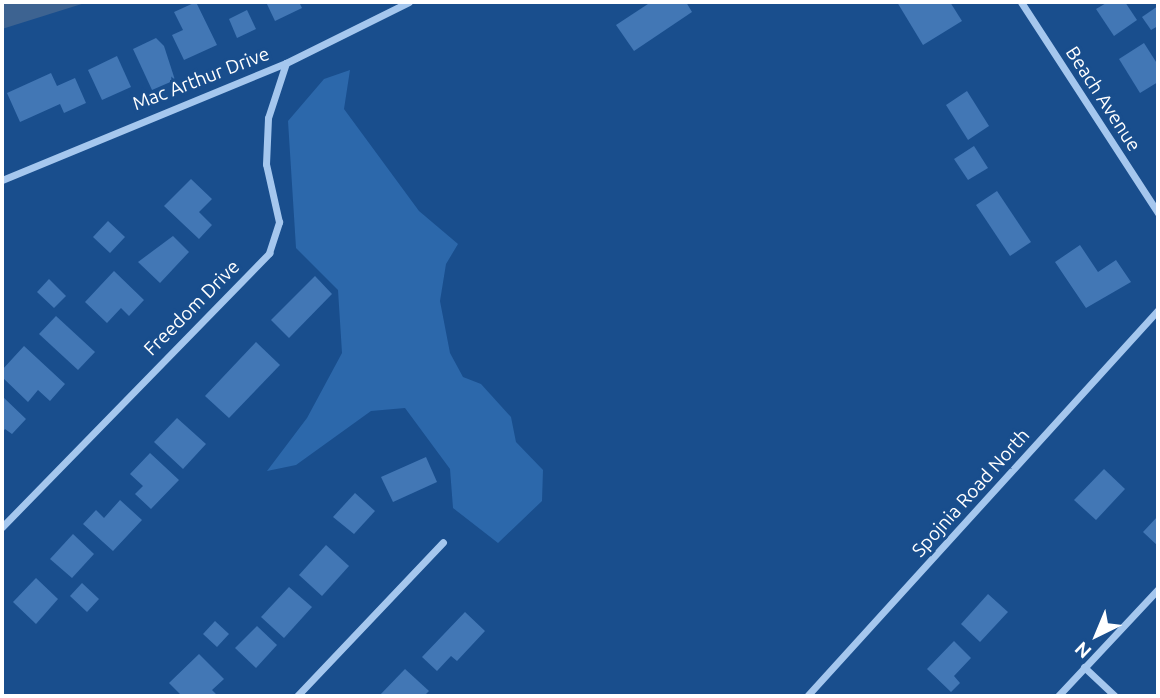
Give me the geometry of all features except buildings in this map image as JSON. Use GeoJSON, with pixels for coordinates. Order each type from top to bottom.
{"type":"FeatureCollection","features":[{"type":"Feature","properties":{"kind":"street","name":"Mac Arthur Drive"},"geometry":{"type":"LineString","coordinates":[[2,180],[286,63],[409,2]]}},
{"type":"Feature","properties":{"kind":"street","name":"Beach Avenue"},"geometry":{"type":"LineString","coordinates":[[1021,2],[1158,213]]}},
{"type":"Feature","properties":{"kind":"street","name":"Freedom Drive"},"geometry":{"type":"LineString","coordinates":[[2,527],[269,253],[279,222],[266,164],[268,118],[286,63]]}},
{"type":"Feature","properties":{"kind":"street","name":"Spojnia Road North"},"geometry":{"type":"LineString","coordinates":[[807,696],[1158,310]]}},
{"type":"Feature","properties":{"kind":"street"},"geometry":{"type":"LineString","coordinates":[[297,696],[443,542]]}},
{"type":"Feature","properties":{"kind":"street"},"geometry":{"type":"LineString","coordinates":[[1058,696],[1158,589]]}},
{"type":"Feature","properties":{"kind":"street"},"geometry":{"type":"LineString","coordinates":[[1084,667],[1115,696]]}},
{"type":"Feature","properties":{"kind":"shaded area"},"geometry":{"type":"Polygon","coordinates":[[[2,2],[88,2],[2,29],[2,2]]]}},
{"type":"Feature","properties":{"kind":"shaded area"},"geometry":{"type":"Polygon","coordinates":[[[350,70],[344,109],[419,211],[458,244],[446,264],[440,301],[450,353],[463,377],[481,384],[511,417],[516,442],[543,470],[542,501],[498,543],[453,508],[450,469],[405,408],[371,411],[296,465],[267,471],[307,418],[342,353],[338,290],[296,248],[288,121],[324,79],[350,70]]]}}]}
